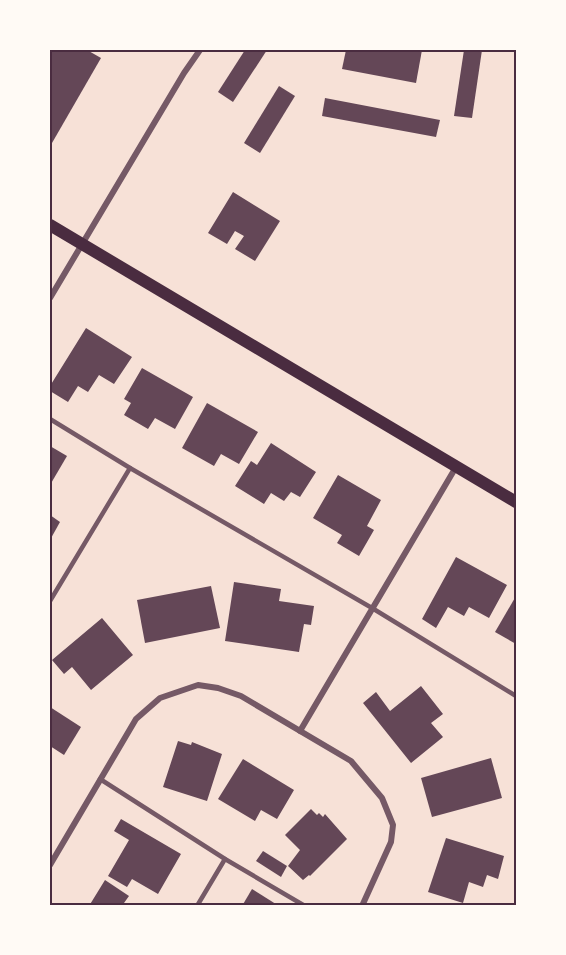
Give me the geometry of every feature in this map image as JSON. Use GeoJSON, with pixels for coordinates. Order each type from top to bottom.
{"type":"FeatureCollection","features":[{"type":"Feature","properties":{"kind":"main road"},"geometry":{"type":"LineString","coordinates":[[50,225],[516,502]]}},
{"type":"Feature","properties":{"kind":"street"},"geometry":{"type":"LineString","coordinates":[[50,298],[200,50]]}},
{"type":"Feature","properties":{"kind":"street"},"geometry":{"type":"LineString","coordinates":[[300,731],[456,466]]}},
{"type":"Feature","properties":{"kind":"street"},"geometry":{"type":"LineString","coordinates":[[50,865],[136,719],[160,698],[198,685],[218,688],[241,696],[351,761],[382,798],[393,825],[391,842],[362,906]]}},
{"type":"Feature","properties":{"kind":"lane"},"geometry":{"type":"LineString","coordinates":[[50,419],[372,608],[516,696]]}},
{"type":"Feature","properties":{"kind":"lane"},"geometry":{"type":"LineString","coordinates":[[50,601],[130,468]]}},
{"type":"Feature","properties":{"kind":"lane"},"geometry":{"type":"LineString","coordinates":[[100,779],[225,859],[305,906]]}},
{"type":"Feature","properties":{"kind":"lane"},"geometry":{"type":"LineString","coordinates":[[197,906],[225,859]]}},
{"type":"Feature","properties":{"kind":"building"},"geometry":{"type":"Polygon","coordinates":[[[50,50],[87,50],[101,58],[52,143],[50,141],[50,50]]]}},
{"type":"Feature","properties":{"kind":"building"},"geometry":{"type":"Polygon","coordinates":[[[245,50],[267,50],[233,102],[218,92],[245,50]]]}},
{"type":"Feature","properties":{"kind":"building"},"geometry":{"type":"Polygon","coordinates":[[[346,50],[422,50],[416,83],[342,69],[346,50]]]}},
{"type":"Feature","properties":{"kind":"building"},"geometry":{"type":"Polygon","coordinates":[[[464,50],[482,50],[472,118],[454,116],[464,50]]]}},
{"type":"Feature","properties":{"kind":"building"},"geometry":{"type":"Polygon","coordinates":[[[279,86],[295,96],[260,153],[244,143],[279,86]]]}},
{"type":"Feature","properties":{"kind":"building"},"geometry":{"type":"Polygon","coordinates":[[[325,98],[440,120],[436,137],[322,116],[325,98]]]}},
{"type":"Feature","properties":{"kind":"building"},"geometry":{"type":"Polygon","coordinates":[[[233,192],[280,221],[255,261],[235,249],[244,236],[235,231],[227,244],[208,233],[233,192]]]}},
{"type":"Feature","properties":{"kind":"building"},"geometry":{"type":"Polygon","coordinates":[[[86,328],[132,357],[114,384],[99,375],[88,392],[78,386],[68,402],[50,391],[50,386],[86,328]]]}},
{"type":"Feature","properties":{"kind":"building"},"geometry":{"type":"Polygon","coordinates":[[[142,368],[193,397],[175,429],[155,418],[148,429],[124,415],[131,403],[124,399],[142,368]]]}},
{"type":"Feature","properties":{"kind":"building"},"geometry":{"type":"Polygon","coordinates":[[[207,403],[258,432],[239,464],[221,454],[214,466],[182,448],[207,403]]]}},
{"type":"Feature","properties":{"kind":"building"},"geometry":{"type":"Polygon","coordinates":[[[271,443],[316,472],[300,497],[291,492],[284,501],[271,493],[264,504],[235,486],[251,461],[257,465],[271,443]]]}},
{"type":"Feature","properties":{"kind":"building"},"geometry":{"type":"Polygon","coordinates":[[[50,446],[67,456],[50,485],[50,446]]]}},
{"type":"Feature","properties":{"kind":"building"},"geometry":{"type":"Polygon","coordinates":[[[338,475],[381,500],[367,526],[374,530],[359,556],[337,543],[342,535],[313,518],[338,475]]]}},
{"type":"Feature","properties":{"kind":"building"},"geometry":{"type":"Polygon","coordinates":[[[50,515],[60,522],[50,540],[50,515]]]}},
{"type":"Feature","properties":{"kind":"building"},"geometry":{"type":"Polygon","coordinates":[[[456,557],[507,585],[489,618],[469,607],[464,616],[448,607],[436,628],[422,619],[456,557]]]}},
{"type":"Feature","properties":{"kind":"building"},"geometry":{"type":"Polygon","coordinates":[[[234,582],[281,589],[279,601],[314,606],[311,625],[304,624],[299,652],[225,641],[234,582]]]}},
{"type":"Feature","properties":{"kind":"building"},"geometry":{"type":"Polygon","coordinates":[[[211,586],[220,628],[145,643],[137,600],[211,586]]]}},
{"type":"Feature","properties":{"kind":"building"},"geometry":{"type":"Polygon","coordinates":[[[516,596],[516,644],[495,632],[516,596]]]}},
{"type":"Feature","properties":{"kind":"building"},"geometry":{"type":"Polygon","coordinates":[[[102,618],[133,655],[91,690],[72,667],[64,674],[52,660],[102,618]]]}},
{"type":"Feature","properties":{"kind":"building"},"geometry":{"type":"Polygon","coordinates":[[[421,686],[443,714],[431,723],[443,737],[411,763],[363,703],[376,692],[390,711],[421,686]]]}},
{"type":"Feature","properties":{"kind":"building"},"geometry":{"type":"Polygon","coordinates":[[[50,707],[81,727],[64,755],[50,746],[50,707]]]}},
{"type":"Feature","properties":{"kind":"building"},"geometry":{"type":"Polygon","coordinates":[[[178,741],[191,745],[192,742],[222,754],[207,801],[163,787],[178,741]]]}},
{"type":"Feature","properties":{"kind":"building"},"geometry":{"type":"Polygon","coordinates":[[[491,758],[502,798],[432,817],[421,778],[491,758]]]}},
{"type":"Feature","properties":{"kind":"building"},"geometry":{"type":"Polygon","coordinates":[[[243,759],[294,790],[277,819],[261,810],[255,821],[218,799],[243,759]]]}},
{"type":"Feature","properties":{"kind":"building"},"geometry":{"type":"Polygon","coordinates":[[[311,809],[317,815],[319,813],[323,817],[325,814],[347,839],[310,876],[303,880],[288,866],[300,850],[285,835],[311,809]]]}},
{"type":"Feature","properties":{"kind":"building"},"geometry":{"type":"Polygon","coordinates":[[[121,819],[181,854],[158,894],[132,879],[127,887],[108,876],[129,840],[114,831],[121,819]]]}},
{"type":"Feature","properties":{"kind":"building"},"geometry":{"type":"Polygon","coordinates":[[[446,838],[504,856],[498,879],[487,875],[483,887],[469,882],[463,903],[428,892],[446,838]]]}},
{"type":"Feature","properties":{"kind":"building"},"geometry":{"type":"Polygon","coordinates":[[[263,851],[287,866],[281,877],[256,861],[263,851]]]}},
{"type":"Feature","properties":{"kind":"building"},"geometry":{"type":"Polygon","coordinates":[[[105,880],[129,896],[124,903],[129,906],[89,906],[105,880]]]}},
{"type":"Feature","properties":{"kind":"building"},"geometry":{"type":"Polygon","coordinates":[[[252,889],[279,906],[242,906],[252,889]]]}}]}
